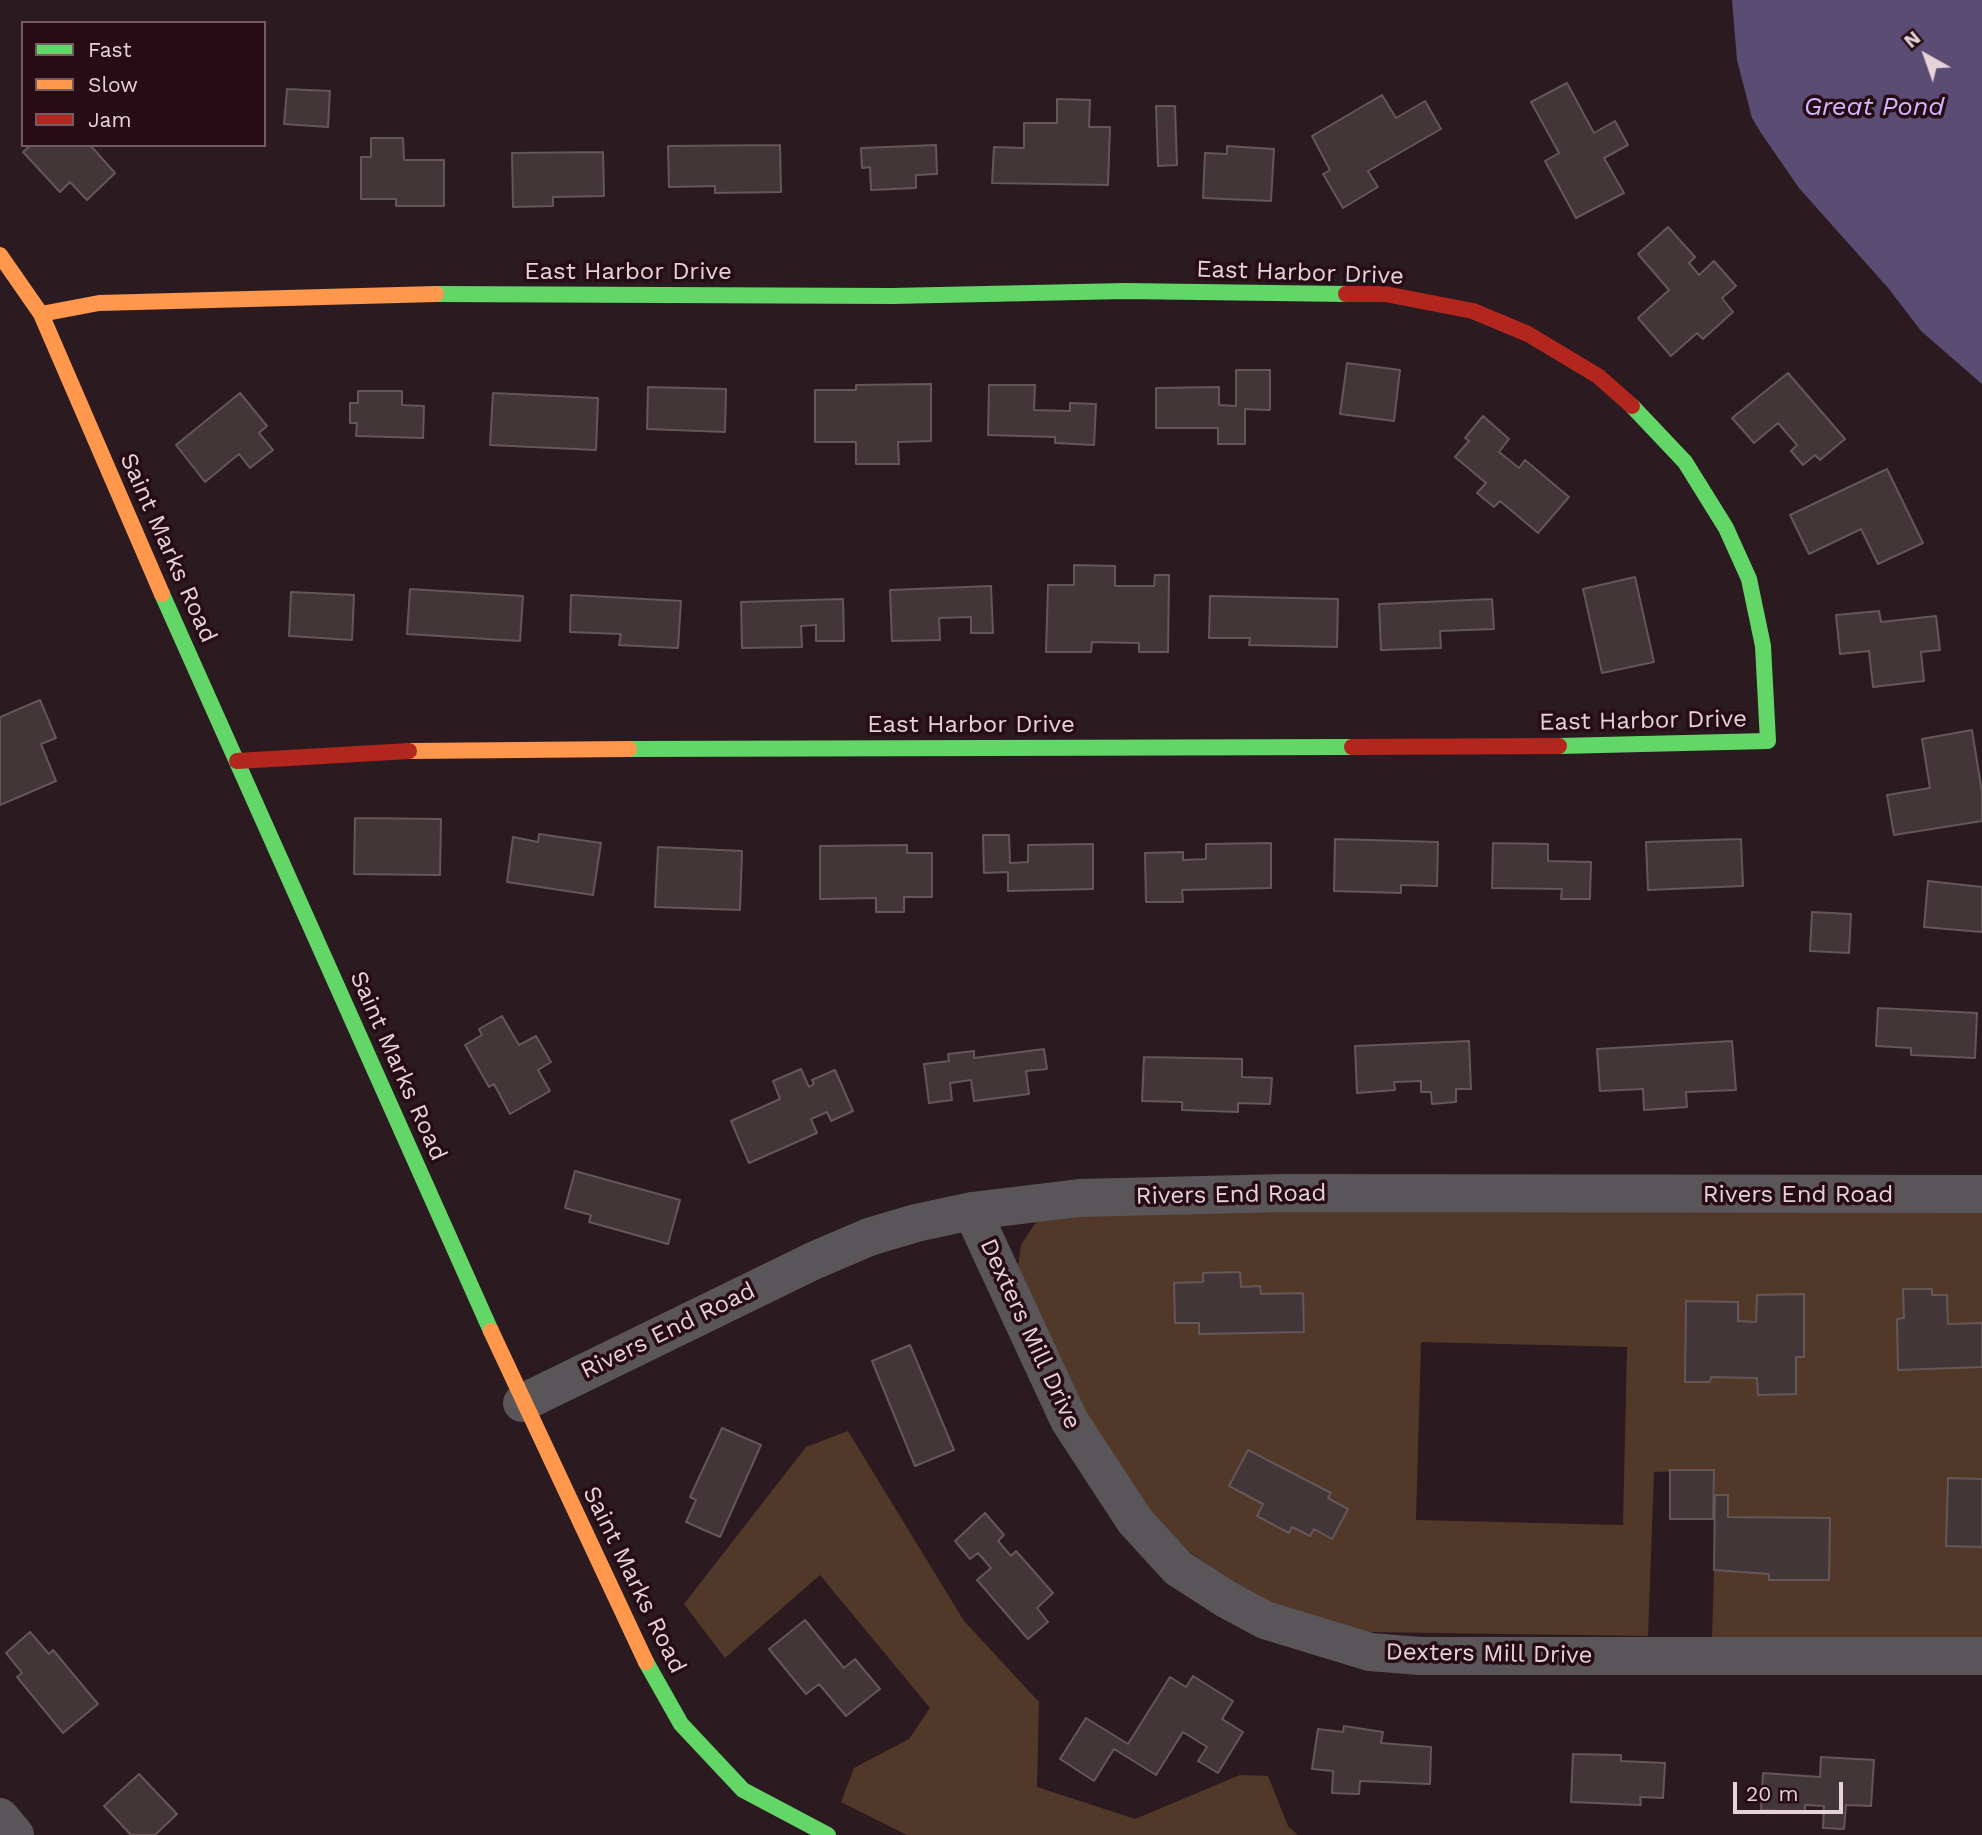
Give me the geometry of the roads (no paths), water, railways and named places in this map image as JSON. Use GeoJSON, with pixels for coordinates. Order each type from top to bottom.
{"type":"FeatureCollection","features":[{"type":"Feature","properties":{"kind":"street","name":"Saint Marks Road"},"geometry":{"type":"LineString","coordinates":[[0,255],[41,314],[522,1403],[651,1672],[681,1724],[743,1790],[828,1835]]}},
{"type":"Feature","properties":{"kind":"street","name":"East Harbor Drive"},"geometry":{"type":"LineString","coordinates":[[41,314],[99,303],[442,294],[892,296],[1125,291],[1385,294],[1473,311],[1528,334],[1598,376],[1641,414],[1685,462],[1726,528],[1749,579],[1763,646],[1768,741],[1558,746],[490,748],[336,753],[237,761]]}},
{"type":"Feature","properties":{"kind":"street","name":"Rivers End Road"},"geometry":{"type":"LineString","coordinates":[[522,1403],[775,1278],[916,1223],[972,1211],[1079,1198],[1271,1194],[1982,1194]]}},
{"type":"Feature","properties":{"kind":"street","name":"Dexters Mill Drive"},"geometry":{"type":"LineString","coordinates":[[972,1211],[1069,1420],[1135,1521],[1178,1568],[1265,1620],[1370,1652],[1420,1656],[1982,1656]]}},
{"type":"Feature","properties":{"kind":"street"},"geometry":{"type":"LineString","coordinates":[[0,1817],[15,1835]]}},
{"type":"Feature","properties":{"kind":"water","name":"Great Pond"},"geometry":{"type":"Polygon","coordinates":[[[1732,0],[1982,0],[1982,384],[1921,331],[1889,289],[1799,188],[1761,133],[1752,118],[1737,60],[1732,0]]]}}]}
